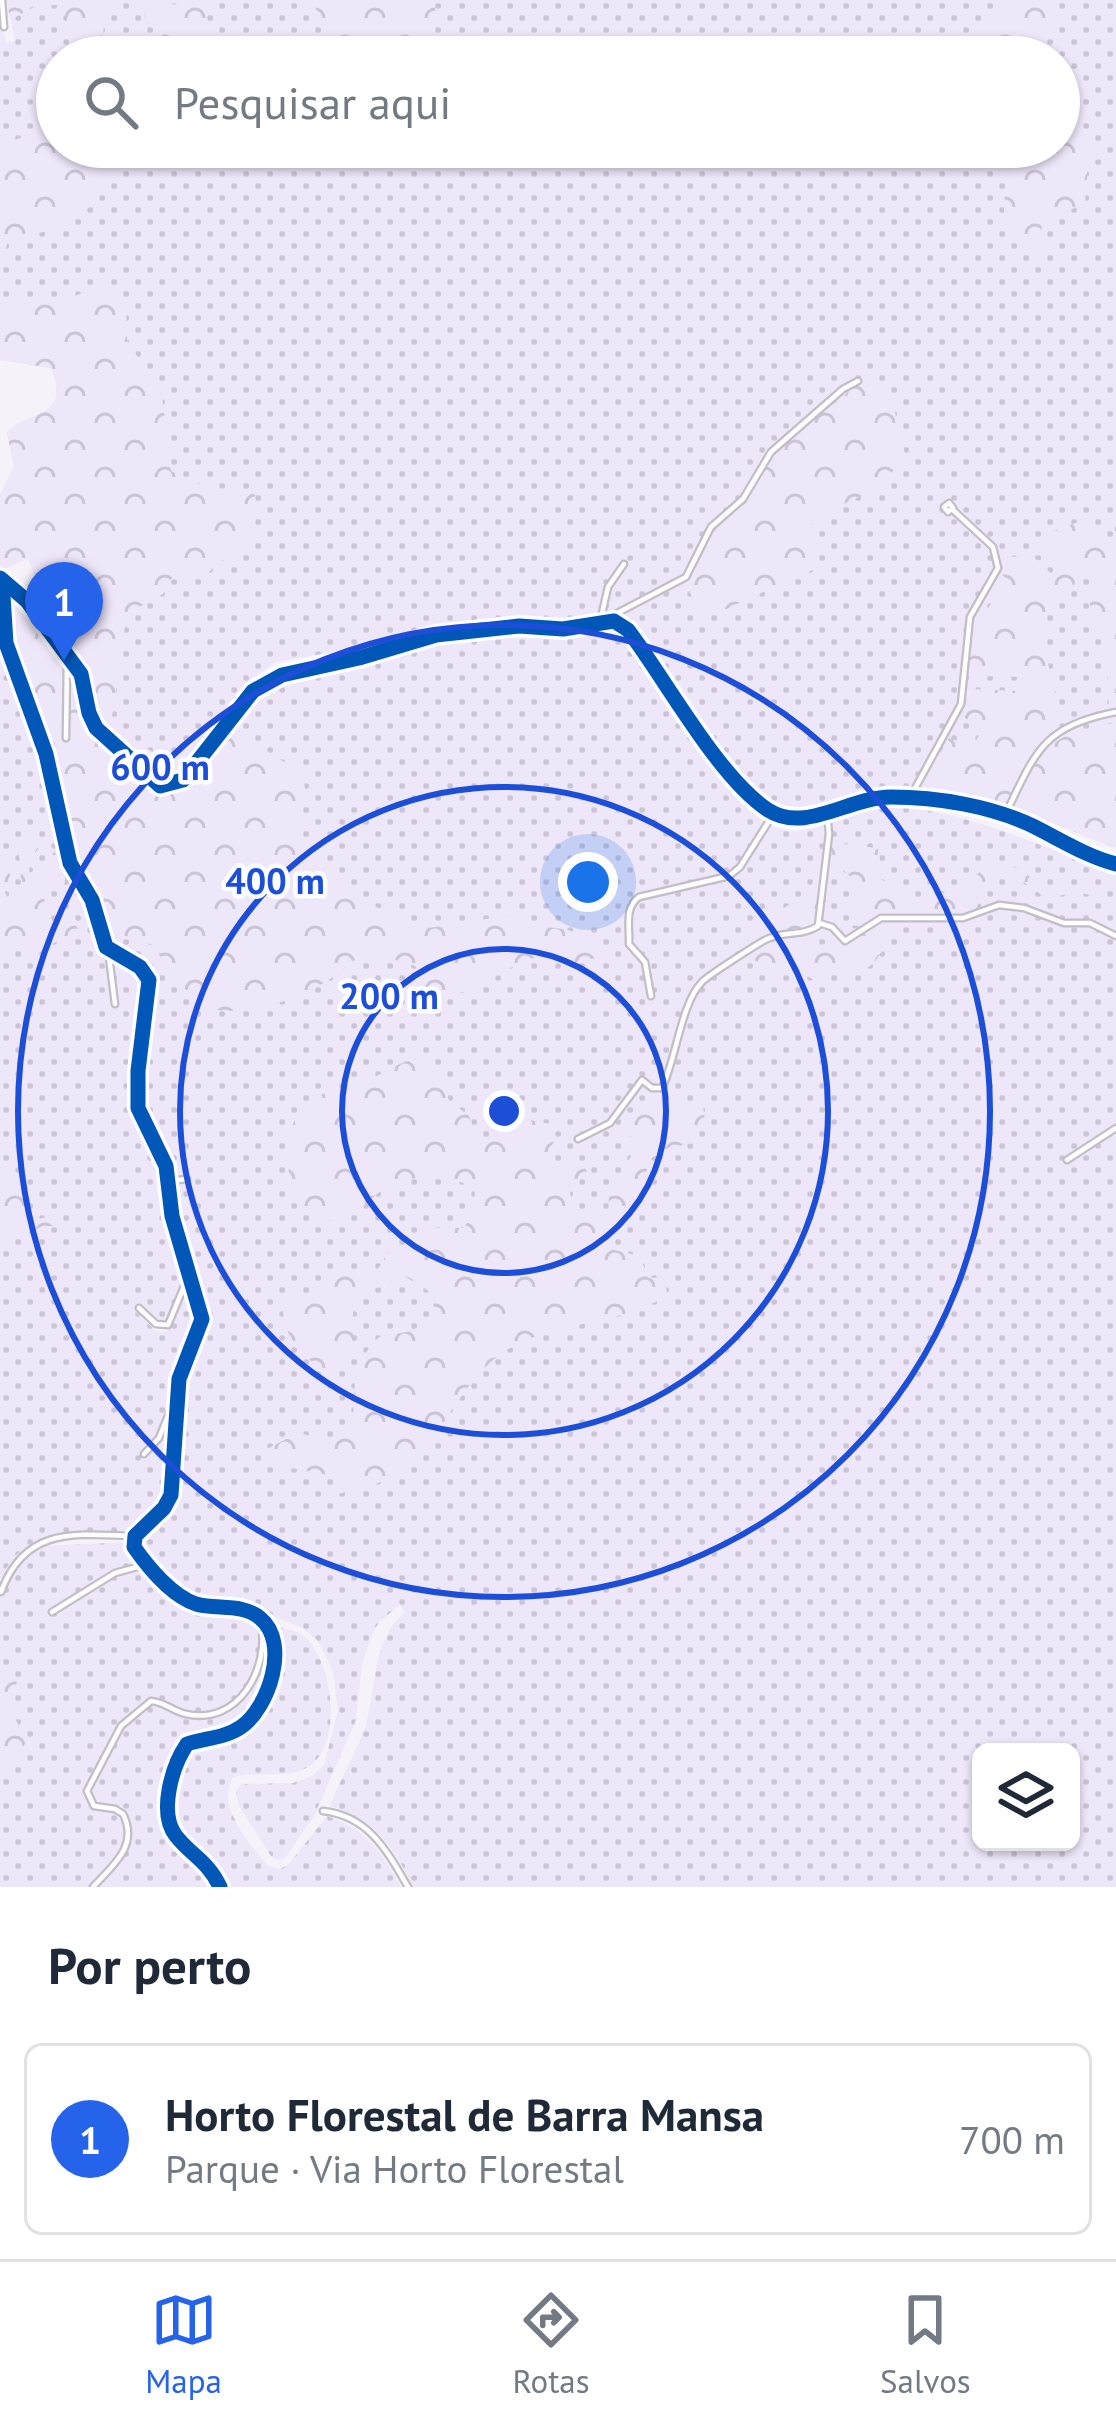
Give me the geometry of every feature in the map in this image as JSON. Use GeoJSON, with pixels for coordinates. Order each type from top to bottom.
{"type":"FeatureCollection","features":[{"type":"Feature","properties":{"kind":"street"},"geometry":{"type":"LineString","coordinates":[[2,0],[4,27]]}},
{"type":"Feature","properties":{"kind":"street"},"geometry":{"type":"LineString","coordinates":[[600,622],[686,577],[706,534],[743,499],[771,452],[857,381]]}},
{"type":"Feature","properties":{"kind":"street"},"geometry":{"type":"LineString","coordinates":[[910,798],[961,704],[970,617],[998,568],[993,547],[953,510]]}},
{"type":"Feature","properties":{"kind":"street"},"geometry":{"type":"LineString","coordinates":[[600,622],[608,587],[624,564]]}},
{"type":"Feature","properties":{"kind":"street"},"geometry":{"type":"LineString","coordinates":[[1,579],[27,601],[84,681],[96,728],[126,751],[152,782],[164,787],[183,780],[253,692],[282,675],[436,635],[519,626],[563,629],[614,621],[628,630],[720,759],[774,813],[798,819],[865,799],[910,798],[1005,815],[1116,864]]}},
{"type":"Feature","properties":{"kind":"street"},"geometry":{"type":"LineString","coordinates":[[1,579],[6,644],[46,754],[70,863],[92,900],[107,948],[115,1004]]}},
{"type":"Feature","properties":{"kind":"street"},"geometry":{"type":"LineString","coordinates":[[66,738],[67,659]]}},
{"type":"Feature","properties":{"kind":"street"},"geometry":{"type":"LineString","coordinates":[[1005,815],[1030,759],[1045,740],[1074,722],[1116,712]]}},
{"type":"Feature","properties":{"kind":"street"},"geometry":{"type":"LineString","coordinates":[[578,1139],[610,1123],[642,1080],[654,1089],[662,1088],[689,1006],[704,979],[772,936],[804,934],[819,923],[827,812]]}},
{"type":"Feature","properties":{"kind":"street"},"geometry":{"type":"LineString","coordinates":[[651,996],[645,962],[629,944],[631,906],[639,898],[735,872],[774,813]]}},
{"type":"Feature","properties":{"kind":"street"},"geometry":{"type":"LineString","coordinates":[[819,923],[832,927],[845,940],[881,918],[963,918],[1004,905],[1064,923],[1090,923],[1116,936]]}},
{"type":"Feature","properties":{"kind":"street"},"geometry":{"type":"LineString","coordinates":[[107,948],[144,970],[149,980],[137,1096],[143,1121],[166,1166],[176,1234],[202,1319],[159,1438],[144,1454]]}},
{"type":"Feature","properties":{"kind":"street"},"geometry":{"type":"LineString","coordinates":[[1067,1160],[1116,1128]]}},
{"type":"Feature","properties":{"kind":"street"},"geometry":{"type":"LineString","coordinates":[[169,1181],[187,1179]]}},
{"type":"Feature","properties":{"kind":"street"},"geometry":{"type":"LineString","coordinates":[[139,1308],[156,1324],[168,1325],[190,1272]]}},
{"type":"Feature","properties":{"kind":"street"},"geometry":{"type":"LineString","coordinates":[[176,1396],[171,1495],[135,1536],[134,1547],[190,1601],[259,1616],[274,1648],[268,1688],[242,1726],[194,1741],[182,1751],[168,1799],[169,1820],[177,1838],[206,1862],[220,1887]]}},
{"type":"Feature","properties":{"kind":"street"},"geometry":{"type":"LineString","coordinates":[[1,1592],[10,1569],[39,1541],[135,1536]]}},
{"type":"Feature","properties":{"kind":"street"},"geometry":{"type":"LineString","coordinates":[[52,1612],[115,1573],[148,1564]]}},
{"type":"Feature","properties":{"kind":"street"},"geometry":{"type":"LineString","coordinates":[[93,1887],[120,1859],[128,1840],[123,1814],[94,1806],[87,1791],[121,1726],[151,1701],[187,1714],[231,1708],[258,1668],[264,1639],[259,1616]]}},
{"type":"Feature","properties":{"kind":"street"},"geometry":{"type":"LineString","coordinates":[[323,1810],[375,1836],[389,1851],[408,1887]]}},
{"type":"Feature","properties":{"kind":"green space"},"geometry":{"type":"Polygon","coordinates":[[[7,0],[1116,0],[1116,848],[1005,805],[948,790],[886,786],[813,807],[785,808],[772,803],[717,743],[641,630],[616,612],[570,620],[523,617],[425,629],[362,647],[275,662],[245,684],[188,766],[172,777],[156,776],[102,722],[88,676],[50,613],[28,558],[0,571],[0,495],[14,466],[7,433],[44,411],[56,397],[51,368],[0,360],[0,16],[6,43],[15,41],[7,0]]]}},
{"type":"Feature","properties":{"kind":"green space"},"geometry":{"type":"Polygon","coordinates":[[[7,0],[115,0],[103,36],[72,36],[65,13],[57,5],[33,6],[10,21],[7,0]]]}},
{"type":"Feature","properties":{"kind":"green space"},"geometry":{"type":"Polygon","coordinates":[[[143,0],[179,5],[208,0],[204,29],[210,36],[162,36],[161,28],[145,18],[143,0]]]}},
{"type":"Feature","properties":{"kind":"green space"},"geometry":{"type":"Polygon","coordinates":[[[311,0],[433,0],[436,12],[425,36],[328,36],[311,0]]]}},
{"type":"Feature","properties":{"kind":"green space"},"geometry":{"type":"Polygon","coordinates":[[[1011,0],[1059,0],[1053,36],[985,36],[988,15],[1006,8],[1011,0]]]}},
{"type":"Feature","properties":{"kind":"green space"},"geometry":{"type":"Polygon","coordinates":[[[36,133],[36,168],[110,168],[108,183],[84,211],[46,231],[9,239],[0,265],[0,139],[36,133]]]}},
{"type":"Feature","properties":{"kind":"green space"},"geometry":{"type":"Polygon","coordinates":[[[1080,143],[1105,153],[1113,162],[1088,162],[1085,205],[1065,216],[1043,217],[1041,232],[1049,253],[1040,261],[1006,222],[1005,197],[1013,168],[1080,168],[1080,143]]]}},
{"type":"Feature","properties":{"kind":"green space"},"geometry":{"type":"Polygon","coordinates":[[[107,287],[122,297],[127,340],[162,396],[171,471],[208,488],[249,490],[255,495],[257,512],[252,541],[239,557],[220,561],[203,578],[174,574],[163,594],[139,607],[125,626],[111,724],[157,755],[163,778],[102,722],[88,676],[50,613],[28,558],[0,571],[0,495],[14,466],[7,433],[51,406],[56,385],[51,368],[0,360],[0,296],[43,302],[107,287]]]}},
{"type":"Feature","properties":{"kind":"green space"},"geometry":{"type":"Polygon","coordinates":[[[863,380],[892,400],[906,458],[873,491],[830,510],[809,526],[816,550],[815,569],[701,620],[686,582],[707,536],[744,502],[776,451],[863,380]]]}},
{"type":"Feature","properties":{"kind":"green space"},"geometry":{"type":"Polygon","coordinates":[[[1086,519],[1113,542],[1116,521],[1116,707],[1109,709],[1106,639],[1090,622],[1090,580],[1080,574],[1067,597],[1046,612],[1046,654],[1064,721],[1038,741],[1007,804],[920,787],[949,738],[972,748],[983,728],[963,717],[969,689],[1018,691],[1018,677],[979,676],[979,669],[969,668],[974,613],[984,615],[1006,578],[999,573],[1001,555],[1039,560],[1054,577],[1060,566],[1041,548],[1041,536],[1086,519]]]}},
{"type":"Feature","properties":{"kind":"green space"},"geometry":{"type":"Polygon","coordinates":[[[6,587],[30,611],[75,680],[92,735],[128,759],[149,789],[159,794],[175,793],[189,785],[247,707],[279,682],[363,666],[421,646],[517,633],[558,636],[611,628],[629,640],[714,771],[754,815],[774,827],[802,830],[874,808],[918,809],[976,822],[1116,871],[1116,1887],[413,1887],[381,1836],[330,1806],[365,1727],[380,1651],[405,1612],[400,1605],[373,1632],[362,1664],[356,1720],[314,1816],[285,1858],[271,1856],[239,1806],[236,1791],[241,1784],[293,1783],[324,1765],[338,1711],[333,1672],[317,1640],[301,1627],[239,1604],[191,1597],[139,1548],[140,1538],[169,1509],[178,1492],[184,1381],[207,1317],[181,1232],[171,1170],[142,1106],[151,976],[143,965],[105,941],[92,895],[77,874],[68,847],[47,746],[11,647],[6,587]]]}},
{"type":"Feature","properties":{"kind":"green space"},"geometry":{"type":"Polygon","coordinates":[[[6,587],[30,611],[75,680],[92,735],[128,760],[153,791],[164,794],[183,789],[232,729],[303,774],[298,818],[305,851],[366,903],[429,928],[518,914],[526,925],[602,940],[604,951],[576,962],[528,958],[469,992],[427,993],[416,967],[366,956],[315,987],[264,1007],[227,1011],[194,1001],[154,945],[101,932],[92,895],[72,862],[47,746],[11,647],[6,587]]]}},
{"type":"Feature","properties":{"kind":"green space"},"geometry":{"type":"Polygon","coordinates":[[[0,619],[5,652],[43,758],[69,867],[90,901],[105,951],[113,1005],[117,1005],[110,954],[134,966],[146,979],[136,1060],[136,1116],[163,1176],[171,1232],[186,1273],[166,1322],[139,1306],[134,1310],[156,1331],[166,1332],[189,1282],[198,1322],[174,1384],[170,1484],[163,1500],[133,1531],[39,1540],[11,1562],[0,1582],[0,619]]]}},
{"type":"Feature","properties":{"kind":"green space"},"geometry":{"type":"Polygon","coordinates":[[[1116,723],[1116,848],[1013,806],[1050,746],[1076,732],[1116,723]]]}},
{"type":"Feature","properties":{"kind":"green space"},"geometry":{"type":"Polygon","coordinates":[[[36,838],[38,849],[30,859],[29,873],[55,851],[65,853],[69,867],[65,883],[44,897],[47,920],[55,927],[74,923],[80,932],[49,945],[13,946],[0,953],[0,842],[2,855],[9,859],[10,878],[4,890],[9,901],[22,888],[18,843],[36,838]]]}},
{"type":"Feature","properties":{"kind":"green space"},"geometry":{"type":"Polygon","coordinates":[[[829,847],[877,848],[878,878],[916,897],[962,891],[993,865],[1010,866],[1048,891],[1081,885],[1096,896],[1075,892],[1047,899],[1008,875],[986,887],[975,911],[967,916],[879,916],[854,929],[852,878],[841,868],[833,870],[826,887],[831,921],[821,922],[829,847]]]}},
{"type":"Feature","properties":{"kind":"green space"},"geometry":{"type":"Polygon","coordinates":[[[826,850],[817,926],[773,934],[737,956],[762,921],[804,896],[826,850]]]}},
{"type":"Feature","properties":{"kind":"green space"},"geometry":{"type":"Polygon","coordinates":[[[890,920],[884,934],[887,944],[874,963],[851,979],[836,966],[818,982],[800,972],[774,974],[764,963],[743,958],[789,935],[810,939],[815,948],[841,944],[890,920]]]}},
{"type":"Feature","properties":{"kind":"green space"},"geometry":{"type":"Polygon","coordinates":[[[413,1059],[436,1067],[449,1100],[469,1116],[481,1145],[525,1119],[551,1124],[556,1137],[547,1155],[549,1165],[557,1169],[582,1165],[587,1171],[570,1192],[573,1211],[591,1207],[602,1218],[608,1216],[609,1196],[643,1134],[606,1142],[615,1131],[649,1107],[675,1101],[703,1105],[705,1121],[693,1143],[667,1148],[649,1160],[638,1211],[611,1236],[610,1249],[640,1256],[648,1278],[665,1277],[667,1294],[634,1311],[510,1348],[478,1375],[429,1443],[400,1473],[339,1494],[338,1477],[291,1468],[265,1450],[298,1433],[325,1439],[349,1433],[357,1373],[368,1350],[379,1337],[412,1331],[433,1318],[434,1294],[401,1274],[359,1293],[352,1304],[348,1351],[325,1370],[309,1359],[288,1332],[285,1303],[295,1297],[315,1301],[320,1287],[346,1270],[376,1272],[389,1251],[418,1233],[464,1228],[473,1214],[475,1193],[457,1181],[419,1178],[384,1189],[348,1217],[317,1220],[297,1196],[288,1146],[291,1129],[308,1102],[413,1059]]]}},
{"type":"Feature","properties":{"kind":"green space"},"geometry":{"type":"Polygon","coordinates":[[[14,1168],[33,1220],[57,1215],[66,1226],[44,1226],[0,1243],[0,1169],[14,1168]]]}},
{"type":"Feature","properties":{"kind":"green space"},"geometry":{"type":"Polygon","coordinates":[[[129,1542],[144,1571],[172,1598],[191,1609],[247,1618],[263,1633],[268,1646],[268,1674],[249,1713],[228,1729],[187,1739],[169,1782],[165,1801],[170,1829],[215,1887],[0,1887],[0,1595],[18,1567],[42,1546],[129,1542]]]}},
{"type":"Feature","properties":{"kind":"green space"},"geometry":{"type":"Polygon","coordinates":[[[269,1624],[301,1634],[315,1649],[328,1683],[330,1723],[327,1741],[308,1767],[233,1777],[229,1800],[237,1824],[268,1866],[280,1869],[327,1816],[372,1844],[401,1887],[226,1887],[179,1826],[171,1796],[189,1748],[236,1736],[260,1716],[268,1702],[277,1671],[269,1624]]]}},
{"type":"Feature","properties":{"kind":"green space"},"geometry":{"type":"Polygon","coordinates":[[[0,1662],[17,1679],[13,1714],[26,1740],[18,1763],[0,1778],[0,1662]]]}},
{"type":"Feature","properties":{"kind":"cycle path"},"geometry":{"type":"LineString","coordinates":[[0,578],[27,601],[81,674],[96,728],[160,786],[183,780],[253,691],[282,675],[436,635],[519,626],[563,629],[614,621],[628,630],[730,775],[768,810],[797,818],[891,797],[945,801],[1017,819],[1116,864]]}},
{"type":"Feature","properties":{"kind":"cycle path"},"geometry":{"type":"LineString","coordinates":[[2,580],[6,643],[46,754],[70,863],[92,900],[106,947],[140,967],[149,980],[138,1108],[166,1166],[172,1216],[202,1319],[179,1379],[171,1495],[135,1536],[134,1547],[178,1595],[196,1604],[253,1613],[269,1629],[274,1643],[272,1675],[260,1706],[235,1731],[187,1744],[169,1790],[168,1815],[176,1836],[220,1887]]}},
{"type":"Feature","properties":{"kind":"place","name":"Horto Florestal de Barra Mansa"},"geometry":{"type":"Point","coordinates":[64,661]}}]}
